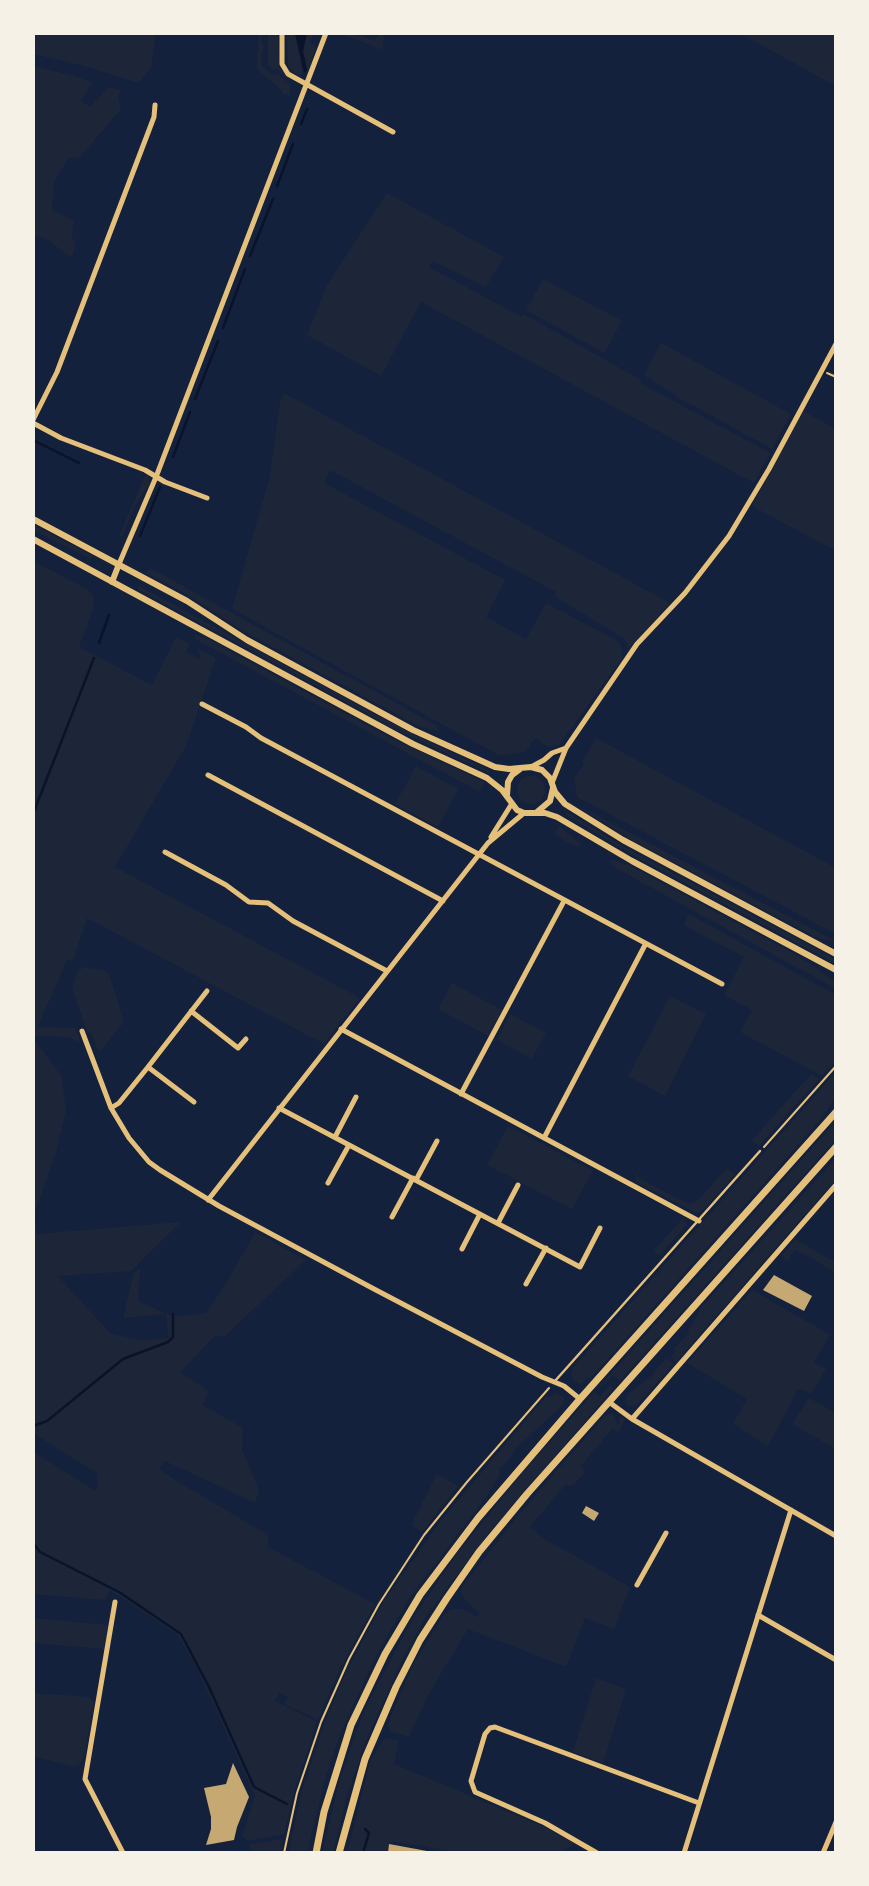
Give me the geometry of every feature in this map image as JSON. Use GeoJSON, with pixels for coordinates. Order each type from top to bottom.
{"type":"FeatureCollection","features":[{"type":"Feature","properties":{"kind":"main road"},"geometry":{"type":"LineString","coordinates":[[316,1853],[324,1812],[351,1725],[368,1686],[403,1622],[450,1553],[580,1399],[836,1112]]}},
{"type":"Feature","properties":{"kind":"main road"},"geometry":{"type":"LineString","coordinates":[[339,1853],[365,1759],[396,1687],[420,1640],[479,1552],[527,1494],[836,1147]]}},
{"type":"Feature","properties":{"kind":"street"},"geometry":{"type":"LineString","coordinates":[[282,33],[281,59],[284,70],[393,132]]}},
{"type":"Feature","properties":{"kind":"street"},"geometry":{"type":"LineString","coordinates":[[112,582],[156,477],[326,33]]}},
{"type":"Feature","properties":{"kind":"street"},"geometry":{"type":"LineString","coordinates":[[155,106],[154,117],[57,372],[33,422],[61,438],[145,470],[207,498]]}},
{"type":"Feature","properties":{"kind":"street"},"geometry":{"type":"LineString","coordinates":[[535,813],[547,807],[553,789],[552,783],[566,748],[636,645],[685,593],[729,536],[769,469],[836,344]]}},
{"type":"Feature","properties":{"kind":"street"},"geometry":{"type":"LineString","coordinates":[[33,519],[187,601],[247,640],[413,730],[495,767],[528,767],[542,770],[565,804],[636,849],[836,954]]}},
{"type":"Feature","properties":{"kind":"street"},"geometry":{"type":"LineString","coordinates":[[33,539],[413,744],[487,778],[512,805],[524,813],[557,817],[632,861],[836,970]]}},
{"type":"Feature","properties":{"kind":"street"},"geometry":{"type":"LineString","coordinates":[[202,704],[722,984]]}},
{"type":"Feature","properties":{"kind":"street"},"geometry":{"type":"LineString","coordinates":[[507,797],[508,782],[512,775],[566,748]]}},
{"type":"Feature","properties":{"kind":"street"},"geometry":{"type":"LineString","coordinates":[[208,775],[443,901]]}},
{"type":"Feature","properties":{"kind":"street"},"geometry":{"type":"LineString","coordinates":[[208,1199],[488,843],[512,805]]}},
{"type":"Feature","properties":{"kind":"street"},"geometry":{"type":"LineString","coordinates":[[488,843],[524,813]]}},
{"type":"Feature","properties":{"kind":"street"},"geometry":{"type":"LineString","coordinates":[[165,852],[217,880],[249,902],[268,902],[293,921],[387,971]]}},
{"type":"Feature","properties":{"kind":"street"},"geometry":{"type":"LineString","coordinates":[[461,1094],[564,901]]}},
{"type":"Feature","properties":{"kind":"street"},"geometry":{"type":"LineString","coordinates":[[544,1138],[645,944]]}},
{"type":"Feature","properties":{"kind":"street"},"geometry":{"type":"LineString","coordinates":[[111,1108],[148,1067],[207,991]]}},
{"type":"Feature","properties":{"kind":"street"},"geometry":{"type":"LineString","coordinates":[[191,1011],[238,1048],[246,1039]]}},
{"type":"Feature","properties":{"kind":"street"},"geometry":{"type":"LineString","coordinates":[[341,1030],[699,1221]]}},
{"type":"Feature","properties":{"kind":"street"},"geometry":{"type":"LineString","coordinates":[[82,1031],[111,1108],[149,1162],[208,1199],[386,1296],[568,1389],[580,1399]]}},
{"type":"Feature","properties":{"kind":"street"},"geometry":{"type":"LineString","coordinates":[[148,1067],[194,1102]]}},
{"type":"Feature","properties":{"kind":"street"},"geometry":{"type":"LineString","coordinates":[[335,1137],[355,1097]]}},
{"type":"Feature","properties":{"kind":"street"},"geometry":{"type":"LineString","coordinates":[[279,1108],[580,1267],[600,1228]]}},
{"type":"Feature","properties":{"kind":"street"},"geometry":{"type":"LineString","coordinates":[[392,1217],[437,1141]]}},
{"type":"Feature","properties":{"kind":"street"},"geometry":{"type":"LineString","coordinates":[[328,1183],[349,1145]]}},
{"type":"Feature","properties":{"kind":"street"},"geometry":{"type":"LineString","coordinates":[[498,1223],[518,1185]]}},
{"type":"Feature","properties":{"kind":"street"},"geometry":{"type":"LineString","coordinates":[[632,1419],[836,1185]]}},
{"type":"Feature","properties":{"kind":"street"},"geometry":{"type":"LineString","coordinates":[[461,1249],[480,1214]]}},
{"type":"Feature","properties":{"kind":"street"},"geometry":{"type":"LineString","coordinates":[[526,1284],[546,1248]]}},
{"type":"Feature","properties":{"kind":"street"},"geometry":{"type":"LineString","coordinates":[[609,1402],[632,1419],[836,1536]]}},
{"type":"Feature","properties":{"kind":"street"},"geometry":{"type":"LineString","coordinates":[[684,1853],[791,1510]]}},
{"type":"Feature","properties":{"kind":"street"},"geometry":{"type":"LineString","coordinates":[[637,1586],[666,1534]]}},
{"type":"Feature","properties":{"kind":"street"},"geometry":{"type":"LineString","coordinates":[[116,1602],[85,1779],[123,1853]]}},
{"type":"Feature","properties":{"kind":"street"},"geometry":{"type":"LineString","coordinates":[[758,1615],[836,1660]]}},
{"type":"Feature","properties":{"kind":"street"},"geometry":{"type":"LineString","coordinates":[[597,1853],[545,1823],[472,1790],[471,1781],[485,1734],[490,1728],[495,1727],[699,1803]]}},
{"type":"Feature","properties":{"kind":"street"},"geometry":{"type":"LineString","coordinates":[[823,1853],[836,1822]]}},
{"type":"Feature","properties":{"kind":"street"},"geometry":{"type":"LineString","coordinates":[[578,1853],[581,1843]]}},
{"type":"Feature","properties":{"kind":"lane"},"geometry":{"type":"LineString","coordinates":[[554,1382],[760,1151]]}},
{"type":"Feature","properties":{"kind":"path"},"geometry":{"type":"LineString","coordinates":[[760,1151],[836,1066]]}},
{"type":"Feature","properties":{"kind":"path"},"geometry":{"type":"LineString","coordinates":[[284,1853],[298,1793],[321,1722],[349,1659],[379,1604],[424,1535],[554,1382]]}},
{"type":"Feature","properties":{"kind":"shaded area"},"geometry":{"type":"Polygon","coordinates":[[[33,33],[156,33],[151,68],[139,83],[33,54],[33,33]]]}},
{"type":"Feature","properties":{"kind":"shaded area"},"geometry":{"type":"Polygon","coordinates":[[[259,33],[263,37],[261,41],[264,47],[261,65],[290,84],[290,96],[282,93],[257,69],[259,33]]]}},
{"type":"Feature","properties":{"kind":"shaded area"},"geometry":{"type":"Polygon","coordinates":[[[268,33],[274,33],[278,37],[279,67],[289,82],[278,69],[271,69],[268,65],[268,33]]]}},
{"type":"Feature","properties":{"kind":"shaded area"},"geometry":{"type":"Polygon","coordinates":[[[287,33],[295,33],[303,75],[295,74],[288,66],[287,33]]]}},
{"type":"Feature","properties":{"kind":"shaded area"},"geometry":{"type":"Polygon","coordinates":[[[295,33],[307,33],[303,51],[307,70],[304,73],[295,33]]]}},
{"type":"Feature","properties":{"kind":"shaded area"},"geometry":{"type":"Polygon","coordinates":[[[307,33],[314,33],[310,41],[311,45],[315,45],[308,71],[303,51],[307,33]]]}},
{"type":"Feature","properties":{"kind":"shaded area"},"geometry":{"type":"Polygon","coordinates":[[[339,33],[363,36],[374,41],[378,33],[384,33],[383,50],[339,33]]]}},
{"type":"Feature","properties":{"kind":"shaded area"},"geometry":{"type":"Polygon","coordinates":[[[739,33],[836,33],[836,86],[739,33]]]}},
{"type":"Feature","properties":{"kind":"shaded area"},"geometry":{"type":"Polygon","coordinates":[[[33,66],[92,83],[81,101],[90,107],[109,87],[121,90],[118,97],[121,109],[80,157],[68,159],[54,182],[52,210],[74,221],[72,237],[76,244],[72,258],[45,238],[33,236],[33,66]]]}},
{"type":"Feature","properties":{"kind":"shaded area"},"geometry":{"type":"Polygon","coordinates":[[[387,193],[504,257],[486,287],[432,261],[429,267],[522,317],[524,314],[641,380],[640,383],[770,453],[754,483],[421,302],[381,376],[307,335],[327,285],[387,193]]]}},
{"type":"Feature","properties":{"kind":"shaded area"},"geometry":{"type":"Polygon","coordinates":[[[543,279],[622,321],[604,353],[526,310],[543,279]]]}},
{"type":"Feature","properties":{"kind":"shaded area"},"geometry":{"type":"Polygon","coordinates":[[[661,343],[791,414],[772,449],[681,399],[644,375],[661,343]]]}},
{"type":"Feature","properties":{"kind":"shaded area"},"geometry":{"type":"Polygon","coordinates":[[[284,393],[670,603],[629,648],[624,638],[554,596],[556,592],[330,470],[324,483],[505,580],[486,617],[526,639],[546,603],[616,640],[621,646],[623,657],[559,745],[548,747],[536,738],[524,752],[500,756],[232,609],[270,476],[280,402],[284,393]]]}},
{"type":"Feature","properties":{"kind":"shaded area"},"geometry":{"type":"Polygon","coordinates":[[[803,411],[836,429],[836,551],[752,506],[803,411]]]}},
{"type":"Feature","properties":{"kind":"shaded area"},"geometry":{"type":"Polygon","coordinates":[[[146,474],[149,484],[135,506],[122,537],[119,536],[146,474]]]}},
{"type":"Feature","properties":{"kind":"shaded area"},"geometry":{"type":"Polygon","coordinates":[[[33,525],[93,556],[91,559],[33,530],[33,525]]]}},
{"type":"Feature","properties":{"kind":"shaded area"},"geometry":{"type":"Polygon","coordinates":[[[33,561],[87,589],[93,595],[94,607],[79,647],[152,685],[176,637],[190,644],[186,652],[199,659],[201,658],[197,648],[216,658],[186,746],[115,867],[360,998],[324,1044],[87,918],[73,960],[67,960],[38,1027],[75,1028],[80,1040],[78,1042],[70,1037],[33,1036],[33,561]]]}},
{"type":"Feature","properties":{"kind":"shaded area"},"geometry":{"type":"Polygon","coordinates":[[[150,568],[436,725],[440,732],[418,726],[247,633],[186,594],[146,573],[150,568]]]}},
{"type":"Feature","properties":{"kind":"shaded area"},"geometry":{"type":"Polygon","coordinates":[[[139,586],[406,731],[490,771],[489,773],[403,733],[137,589],[139,586]]]}},
{"type":"Feature","properties":{"kind":"shaded area"},"geometry":{"type":"Polygon","coordinates":[[[191,634],[206,638],[383,734],[484,782],[480,792],[195,639],[191,634]]]}},
{"type":"Feature","properties":{"kind":"shaded area"},"geometry":{"type":"Polygon","coordinates":[[[596,738],[836,868],[836,934],[577,797],[574,778],[596,738]]]}},
{"type":"Feature","properties":{"kind":"shaded area"},"geometry":{"type":"Polygon","coordinates":[[[416,766],[458,789],[438,827],[395,804],[416,766]]]}},
{"type":"Feature","properties":{"kind":"shaded area"},"geometry":{"type":"Polygon","coordinates":[[[531,776],[541,780],[545,790],[541,800],[531,804],[521,800],[517,790],[521,780],[531,776]]]}},
{"type":"Feature","properties":{"kind":"shaded area"},"geometry":{"type":"Polygon","coordinates":[[[573,803],[836,943],[815,937],[633,841],[573,803]]]}},
{"type":"Feature","properties":{"kind":"shaded area"},"geometry":{"type":"Polygon","coordinates":[[[567,812],[624,847],[828,955],[836,960],[836,964],[629,853],[566,815],[567,812]]]}},
{"type":"Feature","properties":{"kind":"shaded area"},"geometry":{"type":"Polygon","coordinates":[[[559,826],[582,845],[576,847],[557,836],[555,832],[559,826]]]}},
{"type":"Feature","properties":{"kind":"shaded area"},"geometry":{"type":"Polygon","coordinates":[[[610,859],[629,865],[800,957],[836,982],[836,989],[612,866],[610,859]]]}},
{"type":"Feature","properties":{"kind":"shaded area"},"geometry":{"type":"Polygon","coordinates":[[[689,914],[836,995],[836,1061],[822,1076],[740,1032],[752,1010],[724,995],[744,957],[683,925],[689,914]]]}},
{"type":"Feature","properties":{"kind":"shaded area"},"geometry":{"type":"Polygon","coordinates":[[[84,967],[109,974],[124,1022],[99,1053],[91,1033],[88,1034],[72,988],[77,972],[84,967]]]}},
{"type":"Feature","properties":{"kind":"shaded area"},"geometry":{"type":"Polygon","coordinates":[[[452,983],[502,1010],[488,1036],[438,1009],[452,983]]]}},
{"type":"Feature","properties":{"kind":"shaded area"},"geometry":{"type":"Polygon","coordinates":[[[670,996],[706,1014],[665,1096],[628,1076],[670,996]]]}},
{"type":"Feature","properties":{"kind":"shaded area"},"geometry":{"type":"Polygon","coordinates":[[[510,1014],[546,1033],[532,1059],[497,1040],[510,1014]]]}},
{"type":"Feature","properties":{"kind":"shaded area"},"geometry":{"type":"Polygon","coordinates":[[[33,1038],[62,1077],[66,1111],[56,1152],[34,1215],[37,1234],[181,1222],[131,1271],[58,1276],[111,1334],[141,1340],[169,1338],[166,1314],[123,1318],[134,1273],[140,1268],[138,1301],[167,1314],[180,1316],[206,1313],[255,1232],[306,1260],[225,1336],[215,1336],[180,1372],[209,1391],[203,1405],[243,1428],[242,1450],[259,1490],[255,1503],[165,1461],[160,1466],[160,1469],[175,1480],[263,1532],[268,1537],[268,1547],[375,1604],[341,1667],[318,1720],[284,1704],[288,1697],[279,1693],[275,1701],[317,1722],[294,1792],[284,1834],[247,1841],[242,1837],[255,1796],[197,1668],[177,1634],[110,1590],[105,1600],[33,1594],[33,1452],[96,1491],[98,1482],[97,1473],[33,1433],[33,1038]]]}},
{"type":"Feature","properties":{"kind":"shaded area"},"geometry":{"type":"Polygon","coordinates":[[[836,1072],[836,1090],[833,1094],[836,1097],[820,1120],[591,1378],[588,1377],[581,1384],[575,1383],[571,1375],[573,1368],[836,1072]]]}},
{"type":"Feature","properties":{"kind":"shaded area"},"geometry":{"type":"Polygon","coordinates":[[[811,1074],[819,1079],[759,1146],[751,1141],[811,1074]]]}},
{"type":"Feature","properties":{"kind":"shaded area"},"geometry":{"type":"Polygon","coordinates":[[[836,1121],[836,1139],[620,1381],[613,1375],[601,1387],[600,1386],[836,1121]]]}},
{"type":"Feature","properties":{"kind":"shaded area"},"geometry":{"type":"Polygon","coordinates":[[[508,1126],[593,1171],[572,1209],[487,1165],[508,1126]]]}},
{"type":"Feature","properties":{"kind":"shaded area"},"geometry":{"type":"Polygon","coordinates":[[[836,1158],[836,1179],[676,1362],[671,1357],[676,1351],[674,1349],[689,1332],[701,1308],[836,1158]]]}},
{"type":"Feature","properties":{"kind":"shaded area"},"geometry":{"type":"Polygon","coordinates":[[[727,1168],[735,1174],[701,1212],[696,1213],[636,1182],[635,1176],[636,1173],[639,1178],[688,1204],[696,1202],[727,1168]]]}},
{"type":"Feature","properties":{"kind":"shaded area"},"geometry":{"type":"Polygon","coordinates":[[[683,1218],[687,1224],[659,1256],[653,1251],[683,1218]]]}},
{"type":"Feature","properties":{"kind":"shaded area"},"geometry":{"type":"Polygon","coordinates":[[[795,1239],[836,1263],[836,1273],[794,1250],[787,1263],[782,1255],[795,1239]]]}},
{"type":"Feature","properties":{"kind":"shaded area"},"geometry":{"type":"Polygon","coordinates":[[[752,1290],[830,1335],[814,1362],[826,1369],[812,1393],[798,1389],[768,1446],[733,1424],[747,1399],[687,1363],[752,1290]]]}},
{"type":"Feature","properties":{"kind":"shaded area"},"geometry":{"type":"Polygon","coordinates":[[[666,1358],[674,1364],[637,1405],[628,1407],[625,1400],[628,1394],[652,1375],[666,1358]]]}},
{"type":"Feature","properties":{"kind":"shaded area"},"geometry":{"type":"Polygon","coordinates":[[[610,1385],[614,1388],[494,1526],[427,1615],[402,1660],[365,1743],[347,1796],[333,1853],[322,1853],[339,1782],[354,1738],[368,1703],[414,1616],[457,1554],[529,1465],[594,1392],[600,1397],[610,1385]]]}},
{"type":"Feature","properties":{"kind":"shaded area"},"geometry":{"type":"Polygon","coordinates":[[[555,1393],[564,1397],[563,1405],[513,1451],[499,1470],[501,1472],[486,1497],[408,1600],[377,1654],[341,1732],[326,1776],[307,1853],[288,1853],[302,1791],[325,1722],[346,1672],[384,1601],[439,1523],[547,1395],[549,1397],[555,1393]]]}},
{"type":"Feature","properties":{"kind":"shaded area"},"geometry":{"type":"Polygon","coordinates":[[[809,1398],[836,1413],[836,1449],[792,1424],[809,1398]]]}},
{"type":"Feature","properties":{"kind":"shaded area"},"geometry":{"type":"Polygon","coordinates":[[[613,1413],[618,1425],[619,1416],[625,1419],[619,1432],[612,1429],[581,1466],[585,1472],[574,1485],[566,1484],[530,1527],[543,1538],[630,1587],[614,1629],[585,1618],[566,1667],[468,1629],[427,1697],[409,1737],[391,1732],[388,1725],[414,1663],[445,1613],[453,1609],[463,1609],[477,1617],[480,1613],[466,1601],[462,1587],[563,1463],[605,1416],[613,1413]]]}},
{"type":"Feature","properties":{"kind":"shaded area"},"geometry":{"type":"Polygon","coordinates":[[[437,1474],[458,1486],[422,1532],[411,1525],[437,1474]]]}},
{"type":"Feature","properties":{"kind":"shaded area"},"geometry":{"type":"Polygon","coordinates":[[[33,1618],[108,1625],[104,1649],[33,1643],[33,1618]]]}},
{"type":"Feature","properties":{"kind":"shaded area"},"geometry":{"type":"Polygon","coordinates":[[[596,1678],[626,1689],[603,1763],[573,1752],[596,1678]]]}},
{"type":"Feature","properties":{"kind":"shaded area"},"geometry":{"type":"Polygon","coordinates":[[[33,1693],[90,1697],[94,1702],[85,1753],[80,1764],[75,1767],[33,1756],[33,1693]]]}},
{"type":"Feature","properties":{"kind":"shaded area"},"geometry":{"type":"Polygon","coordinates":[[[385,1738],[399,1740],[394,1764],[549,1829],[575,1844],[557,1853],[461,1853],[390,1841],[388,1853],[347,1853],[371,1759],[385,1738]]]}},
{"type":"Feature","properties":{"kind":"shaded area"},"geometry":{"type":"Polygon","coordinates":[[[283,1839],[280,1853],[254,1853],[249,1844],[283,1839]]]}},
{"type":"Feature","properties":{"kind":"building"},"geometry":{"type":"Polygon","coordinates":[[[774,1275],[812,1296],[804,1311],[763,1290],[774,1275]]]}},
{"type":"Feature","properties":{"kind":"building"},"geometry":{"type":"Polygon","coordinates":[[[586,1506],[599,1513],[594,1521],[582,1513],[586,1506]]]}},
{"type":"Feature","properties":{"kind":"building"},"geometry":{"type":"Polygon","coordinates":[[[233,1763],[249,1797],[234,1840],[206,1845],[211,1829],[211,1817],[204,1788],[226,1784],[233,1763]]]}},
{"type":"Feature","properties":{"kind":"building"},"geometry":{"type":"Polygon","coordinates":[[[389,1844],[427,1851],[427,1853],[388,1853],[389,1844]]]}},
{"type":"Feature","properties":{"kind":"waterway"},"geometry":{"type":"LineString","coordinates":[[301,124],[307,109]]}},
{"type":"Feature","properties":{"kind":"waterway"},"geometry":{"type":"LineString","coordinates":[[277,186],[293,144]]}},
{"type":"Feature","properties":{"kind":"waterway"},"geometry":{"type":"LineString","coordinates":[[250,256],[273,199]]}},
{"type":"Feature","properties":{"kind":"waterway"},"geometry":{"type":"LineString","coordinates":[[223,328],[245,269]]}},
{"type":"Feature","properties":{"kind":"waterway"},"geometry":{"type":"LineString","coordinates":[[195,399],[218,341]]}},
{"type":"Feature","properties":{"kind":"waterway"},"geometry":{"type":"LineString","coordinates":[[173,457],[190,412]]}},
{"type":"Feature","properties":{"kind":"waterway"},"geometry":{"type":"LineString","coordinates":[[33,440],[79,463]]}},
{"type":"Feature","properties":{"kind":"waterway"},"geometry":{"type":"LineString","coordinates":[[140,536],[160,487]]}},
{"type":"Feature","properties":{"kind":"waterway"},"geometry":{"type":"LineString","coordinates":[[99,643],[109,615]]}},
{"type":"Feature","properties":{"kind":"waterway"},"geometry":{"type":"LineString","coordinates":[[33,814],[94,658]]}},
{"type":"Feature","properties":{"kind":"waterway"},"geometry":{"type":"LineString","coordinates":[[33,1426],[47,1421],[123,1359],[168,1342],[173,1337],[173,1314]]}},
{"type":"Feature","properties":{"kind":"waterway"},"geometry":{"type":"LineString","coordinates":[[33,1543],[40,1552],[119,1592],[181,1634],[209,1687],[254,1787],[287,1804]]}},
{"type":"Feature","properties":{"kind":"waterway"},"geometry":{"type":"LineString","coordinates":[[363,1853],[369,1833],[365,1829]]}}]}
